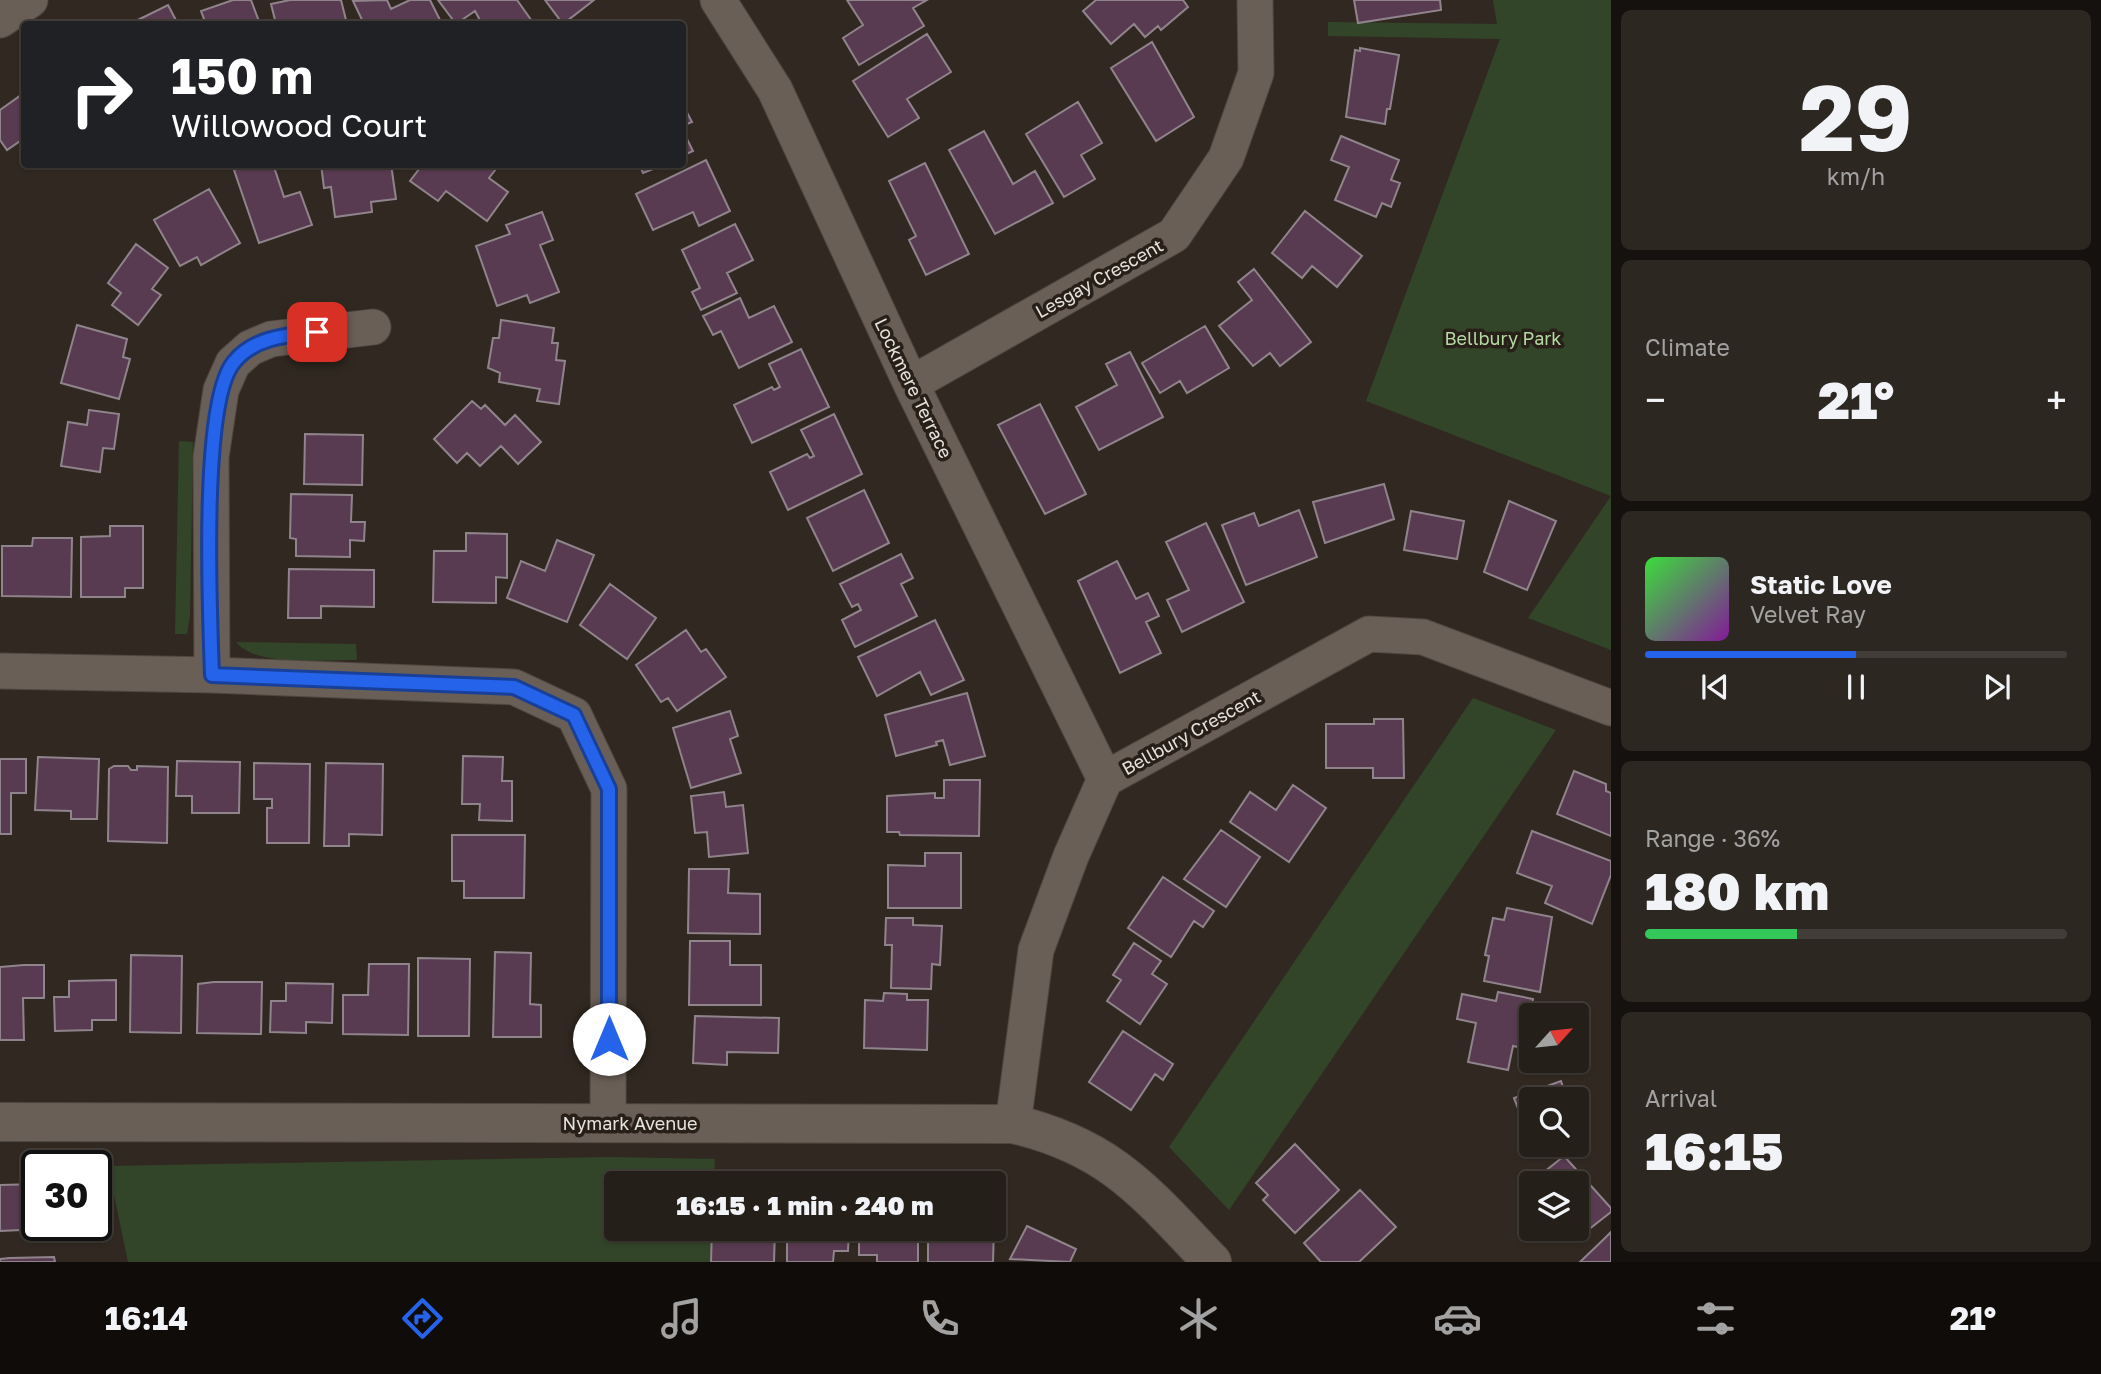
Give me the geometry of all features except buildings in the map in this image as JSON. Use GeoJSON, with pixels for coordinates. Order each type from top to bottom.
{"type":"FeatureCollection","features":[{"type":"Feature","properties":{"kind":"street"},"geometry":{"type":"LineString","coordinates":[[0,20],[30,0]]}},
{"type":"Feature","properties":{"kind":"street","name":"Lockmere Terrace"},"geometry":{"type":"LineString","coordinates":[[718,0],[775,90],[911,384],[1105,779]]}},
{"type":"Feature","properties":{"kind":"street","name":"Lesgay Crescent"},"geometry":{"type":"LineString","coordinates":[[911,384],[1174,235],[1226,158],[1256,73],[1255,0]]}},
{"type":"Feature","properties":{"kind":"street"},"geometry":{"type":"LineString","coordinates":[[212,675],[211,457],[221,390],[233,363],[250,348],[271,338],[373,327]]}},
{"type":"Feature","properties":{"kind":"street","name":"Bellbury Crescent"},"geometry":{"type":"LineString","coordinates":[[1013,1124],[1036,950],[1071,856],[1105,779],[1370,634],[1423,637],[1611,708]]}},
{"type":"Feature","properties":{"kind":"street"},"geometry":{"type":"LineString","coordinates":[[0,671],[212,675],[514,687],[574,715],[609,789],[608,1123]]}},
{"type":"Feature","properties":{"kind":"street","name":"Nymark Avenue"},"geometry":{"type":"LineString","coordinates":[[0,1122],[1013,1124],[1077,1144],[1112,1163],[1143,1190],[1212,1262]]}},
{"type":"Feature","properties":{"kind":"green space","name":"Bellbury Park"},"geometry":{"type":"Polygon","coordinates":[[[1493,0],[1611,0],[1611,496],[1366,401],[1500,39],[1328,36],[1328,22],[1497,24],[1493,0]]]}},
{"type":"Feature","properties":{"kind":"green space"},"geometry":{"type":"Polygon","coordinates":[[[179,441],[193,442],[190,615],[187,634],[175,634],[179,441]]]}},
{"type":"Feature","properties":{"kind":"green space"},"geometry":{"type":"Polygon","coordinates":[[[1611,496],[1611,650],[1528,618],[1611,496]]]}},
{"type":"Feature","properties":{"kind":"green space"},"geometry":{"type":"Polygon","coordinates":[[[236,642],[356,644],[357,660],[275,659],[246,650],[236,642]]]}},
{"type":"Feature","properties":{"kind":"green space"},"geometry":{"type":"Polygon","coordinates":[[[1473,698],[1556,730],[1229,1210],[1169,1147],[1473,698]]]}},
{"type":"Feature","properties":{"kind":"green space"},"geometry":{"type":"Polygon","coordinates":[[[611,1157],[715,1159],[714,1171],[604,1171],[604,1241],[711,1241],[710,1262],[128,1262],[112,1185],[112,1166],[611,1157]]]}},
{"type":"Feature","properties":{"kind":"route"},"geometry":{"type":"LineString","coordinates":[[317,332],[271,338],[250,348],[233,363],[221,390],[211,457],[212,675],[514,687],[574,715],[609,789],[609,1039]]}}]}
